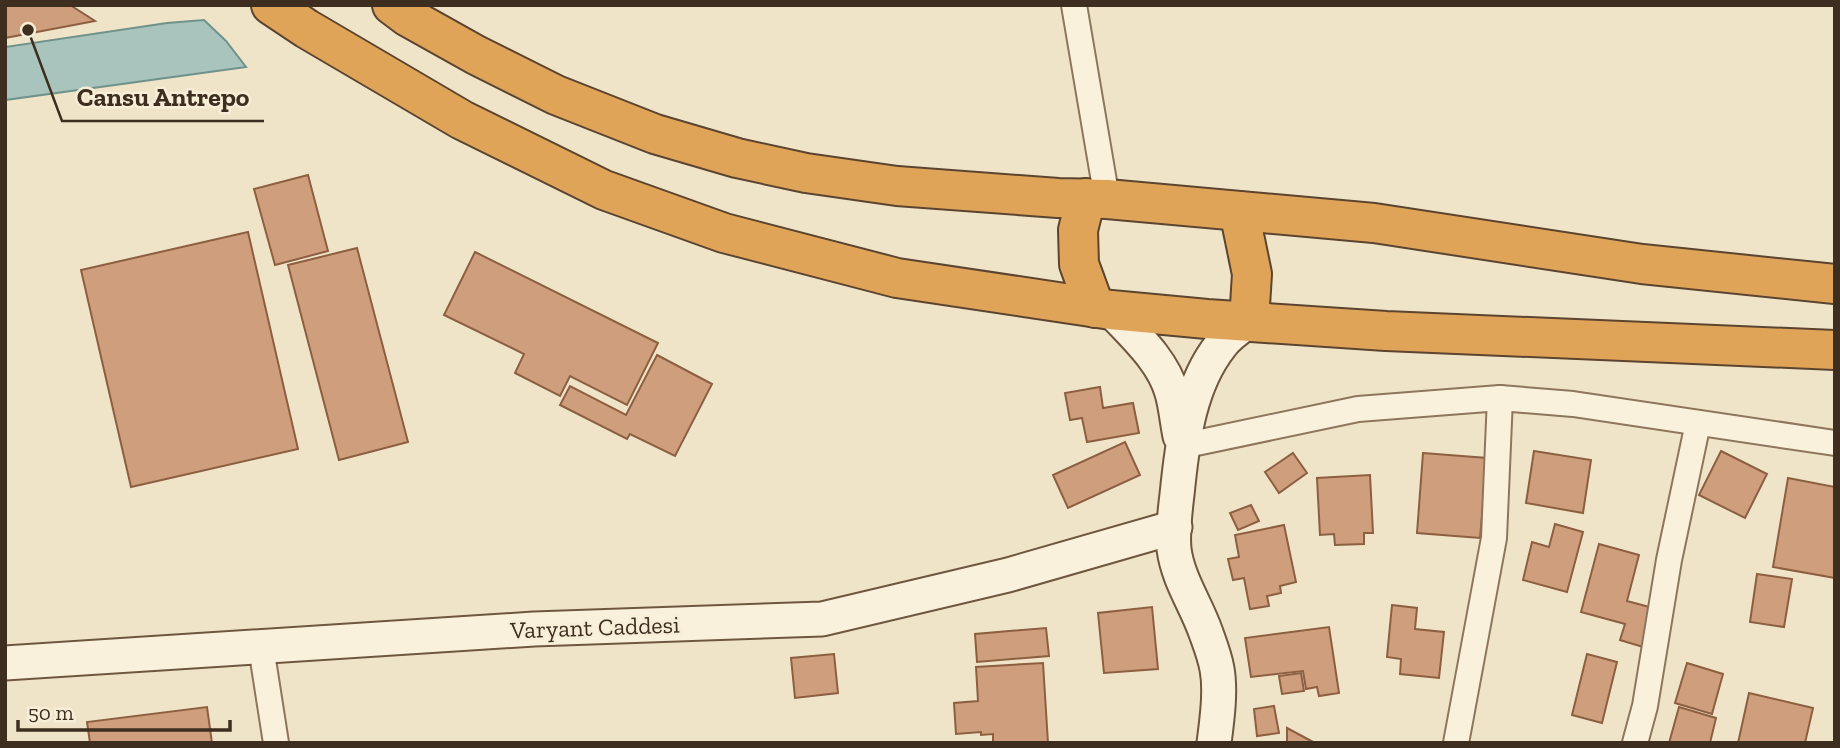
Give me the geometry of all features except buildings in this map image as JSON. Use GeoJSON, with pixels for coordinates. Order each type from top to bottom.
{"type":"FeatureCollection","features":[{"type":"Feature","properties":{"kind":"highway"},"geometry":{"type":"LineString","coordinates":[[271,5],[462,120],[616,194],[724,233],[897,278],[1103,309],[1249,321],[1400,332],[1835,350]]}},
{"type":"Feature","properties":{"kind":"highway"},"geometry":{"type":"LineString","coordinates":[[392,5],[408,17],[476,55],[556,95],[655,134],[737,158],[806,173],[897,186],[1097,199],[1374,223],[1642,264],[1835,284]]}},
{"type":"Feature","properties":{"kind":"highway"},"geometry":{"type":"LineString","coordinates":[[1097,199],[1078,230],[1079,264],[1103,309]]}},
{"type":"Feature","properties":{"kind":"highway"},"geometry":{"type":"LineString","coordinates":[[1239,211],[1252,274],[1249,321]]}},
{"type":"Feature","properties":{"kind":"street"},"geometry":{"type":"LineString","coordinates":[[1074,5],[1097,199]]}},
{"type":"Feature","properties":{"kind":"street"},"geometry":{"type":"LineString","coordinates":[[1103,309],[1145,347],[1162,370],[1172,392],[1182,446]]}},
{"type":"Feature","properties":{"kind":"street"},"geometry":{"type":"LineString","coordinates":[[1214,743],[1218,717],[1217,670],[1206,631],[1178,566],[1174,548],[1175,527],[1182,446],[1201,378],[1220,346],[1231,333],[1249,321]]}},
{"type":"Feature","properties":{"kind":"street"},"geometry":{"type":"LineString","coordinates":[[1182,446],[1358,409],[1500,398],[1573,404],[1835,443]]}},
{"type":"Feature","properties":{"kind":"street"},"geometry":{"type":"LineString","coordinates":[[1456,743],[1494,538],[1500,398]]}},
{"type":"Feature","properties":{"kind":"street"},"geometry":{"type":"LineString","coordinates":[[1635,743],[1645,706],[1669,560],[1698,423]]}},
{"type":"Feature","properties":{"kind":"street","name":"Varyant Caddesi"},"geometry":{"type":"LineString","coordinates":[[5,663],[534,629],[822,619],[1008,575],[1175,527]]}},
{"type":"Feature","properties":{"kind":"street"},"geometry":{"type":"LineString","coordinates":[[261,647],[276,743]]}},
{"type":"Feature","properties":{"kind":"water"},"geometry":{"type":"Polygon","coordinates":[[[204,20],[226,41],[246,67],[5,100],[5,47],[204,20]]]}},
{"type":"Feature","properties":{"kind":"place","name":"Cansu Antrepo"},"geometry":{"type":"Point","coordinates":[28,30]}}]}
